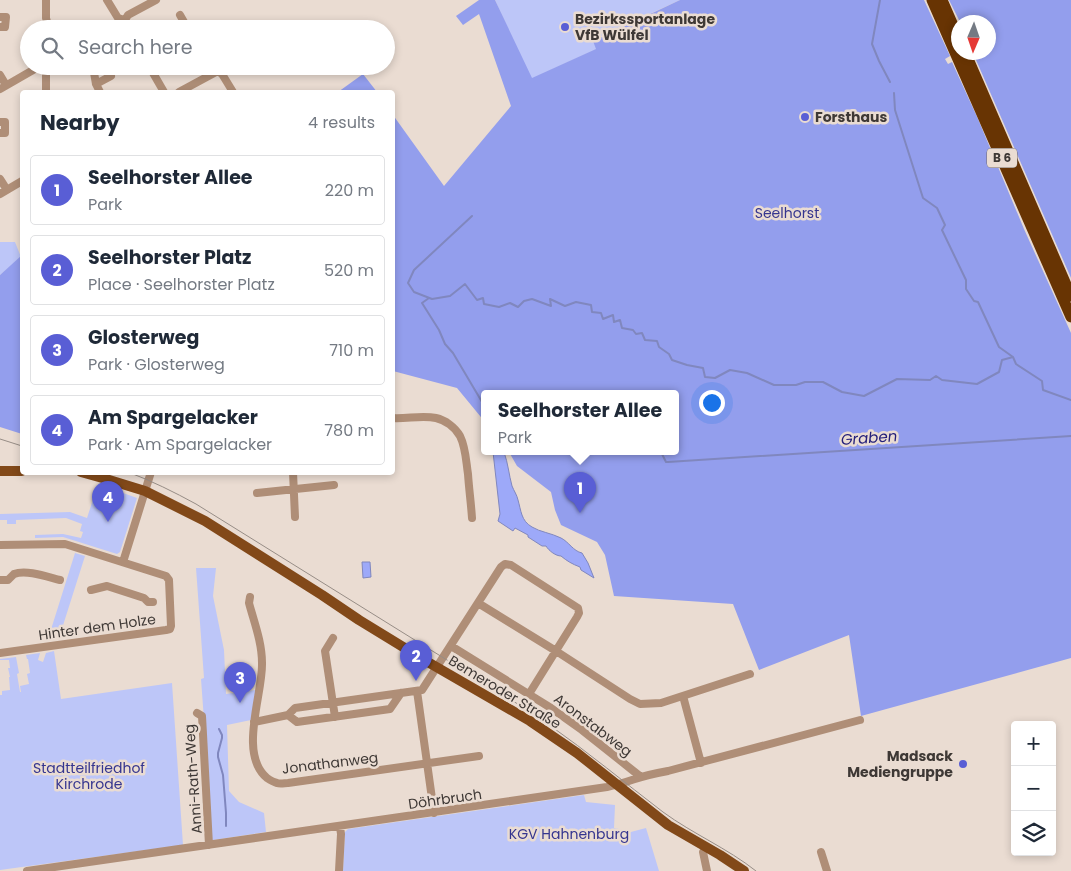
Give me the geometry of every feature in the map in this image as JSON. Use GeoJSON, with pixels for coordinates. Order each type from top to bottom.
{"type":"FeatureCollection","features":[{"type":"Feature","properties":{"kind":"highway","name":"B 6"},"geometry":{"type":"LineString","coordinates":[[932,0],[1071,317]]}},
{"type":"Feature","properties":{"kind":"highway"},"geometry":{"type":"LineString","coordinates":[[942,0],[951,21]]}},
{"type":"Feature","properties":{"kind":"highway","name":"B 6"},"geometry":{"type":"LineString","coordinates":[[968,60],[1071,296]]}},
{"type":"Feature","properties":{"kind":"main road"},"geometry":{"type":"LineString","coordinates":[[0,472],[20,471]]}},
{"type":"Feature","properties":{"kind":"main road","name":"Bemeroder Straße"},"geometry":{"type":"LineString","coordinates":[[92,475],[146,491],[205,521],[359,620],[530,721],[571,749],[668,825],[734,863],[744,871]]}},
{"type":"Feature","properties":{"kind":"street"},"geometry":{"type":"LineString","coordinates":[[46,0],[47,20]]}},
{"type":"Feature","properties":{"kind":"street"},"geometry":{"type":"LineString","coordinates":[[107,0],[118,18],[125,20],[128,15],[156,0]]}},
{"type":"Feature","properties":{"kind":"street"},"geometry":{"type":"LineString","coordinates":[[180,15],[183,20]]}},
{"type":"Feature","properties":{"kind":"street"},"geometry":{"type":"LineString","coordinates":[[0,17],[6,17],[5,27],[0,27]]}},
{"type":"Feature","properties":{"kind":"street"},"geometry":{"type":"LineString","coordinates":[[0,75],[3,87],[25,75]]}},
{"type":"Feature","properties":{"kind":"street"},"geometry":{"type":"LineString","coordinates":[[46,75],[46,90]]}},
{"type":"Feature","properties":{"kind":"street"},"geometry":{"type":"LineString","coordinates":[[94,75],[99,90]]}},
{"type":"Feature","properties":{"kind":"street"},"geometry":{"type":"LineString","coordinates":[[96,84],[110,75]]}},
{"type":"Feature","properties":{"kind":"street"},"geometry":{"type":"LineString","coordinates":[[154,75],[163,90]]}},
{"type":"Feature","properties":{"kind":"street"},"geometry":{"type":"LineString","coordinates":[[182,90],[204,75]]}},
{"type":"Feature","properties":{"kind":"street"},"geometry":{"type":"LineString","coordinates":[[223,75],[232,90]]}},
{"type":"Feature","properties":{"kind":"street"},"geometry":{"type":"LineString","coordinates":[[0,122],[5,122],[5,133],[0,133]]}},
{"type":"Feature","properties":{"kind":"street"},"geometry":{"type":"LineString","coordinates":[[0,179],[3,192],[20,182]]}},
{"type":"Feature","properties":{"kind":"street"},"geometry":{"type":"LineString","coordinates":[[395,418],[437,418],[446,422],[459,434],[465,453],[472,518]]}},
{"type":"Feature","properties":{"kind":"street"},"geometry":{"type":"LineString","coordinates":[[123,562],[150,475]]}},
{"type":"Feature","properties":{"kind":"street"},"geometry":{"type":"LineString","coordinates":[[293,475],[295,517]]}},
{"type":"Feature","properties":{"kind":"street"},"geometry":{"type":"LineString","coordinates":[[257,493],[334,484]]}},
{"type":"Feature","properties":{"kind":"street","name":"Hinter dem Holze"},"geometry":{"type":"LineString","coordinates":[[0,545],[65,544],[168,577],[171,626],[168,629],[0,653]]}},
{"type":"Feature","properties":{"kind":"street"},"geometry":{"type":"LineString","coordinates":[[254,722],[288,715],[295,708],[422,690],[501,566],[505,564],[510,565],[578,608],[579,613],[529,694]]}},
{"type":"Feature","properties":{"kind":"street"},"geometry":{"type":"LineString","coordinates":[[0,580],[8,580],[13,575],[21,573],[36,573],[60,580]]}},
{"type":"Feature","properties":{"kind":"street","name":"Hinter dem Holze"},"geometry":{"type":"LineString","coordinates":[[91,590],[107,586],[144,598],[148,602],[170,602]]}},
{"type":"Feature","properties":{"kind":"street","name":"Jonathanweg"},"geometry":{"type":"LineString","coordinates":[[250,598],[248,603],[261,648],[262,664],[254,722],[254,755],[264,775],[276,783],[288,783],[479,756]]}},
{"type":"Feature","properties":{"kind":"street"},"geometry":{"type":"LineString","coordinates":[[478,603],[640,704],[661,702],[750,674]]}},
{"type":"Feature","properties":{"kind":"street"},"geometry":{"type":"LineString","coordinates":[[333,638],[325,651],[335,716]]}},
{"type":"Feature","properties":{"kind":"street","name":"Aronstabweg"},"geometry":{"type":"LineString","coordinates":[[451,646],[551,708],[641,777]]}},
{"type":"Feature","properties":{"kind":"street"},"geometry":{"type":"LineString","coordinates":[[417,691],[434,813]]}},
{"type":"Feature","properties":{"kind":"street"},"geometry":{"type":"LineString","coordinates":[[288,715],[297,722],[390,708],[401,693]]}},
{"type":"Feature","properties":{"kind":"street"},"geometry":{"type":"LineString","coordinates":[[683,696],[701,762]]}},
{"type":"Feature","properties":{"kind":"street","name":"Anni-Rath-Weg"},"geometry":{"type":"LineString","coordinates":[[197,712],[202,716],[210,845]]}},
{"type":"Feature","properties":{"kind":"street","name":"Döhrbruch"},"geometry":{"type":"LineString","coordinates":[[27,871],[618,785],[641,777],[860,720]]}},
{"type":"Feature","properties":{"kind":"street"},"geometry":{"type":"LineString","coordinates":[[338,871],[340,826]]}},
{"type":"Feature","properties":{"kind":"street"},"geometry":{"type":"LineString","coordinates":[[706,847],[703,852],[707,871]]}},
{"type":"Feature","properties":{"kind":"street"},"geometry":{"type":"LineString","coordinates":[[821,852],[826,871]]}},
{"type":"Feature","properties":{"kind":"green space","name":"Seelhorst"},"geometry":{"type":"Polygon","coordinates":[[[479,0],[495,0],[532,78],[596,49],[593,41],[680,0],[924,0],[950,56],[945,59],[948,64],[952,62],[1071,333],[1071,658],[861,716],[849,635],[759,670],[733,604],[614,596],[605,555],[597,542],[561,525],[551,492],[517,466],[511,455],[679,455],[679,390],[481,390],[481,417],[457,388],[395,372],[395,118],[444,186],[511,106],[479,14],[463,25],[456,16],[479,0]]]}},
{"type":"Feature","properties":{"kind":"green space","name":"Bezirkssportanlage VfB Wülfel"},"geometry":{"type":"Polygon","coordinates":[[[495,0],[680,0],[593,40],[597,49],[531,79],[495,0]]]}},
{"type":"Feature","properties":{"kind":"green space"},"geometry":{"type":"Polygon","coordinates":[[[949,0],[1071,0],[1071,278],[976,60],[996,60],[996,15],[956,15],[949,0]]]}},
{"type":"Feature","properties":{"kind":"green space"},"geometry":{"type":"Polygon","coordinates":[[[364,75],[375,90],[341,90],[364,75]]]}},
{"type":"Feature","properties":{"kind":"green space"},"geometry":{"type":"Polygon","coordinates":[[[0,242],[15,242],[20,258],[0,275],[0,242]]]}},
{"type":"Feature","properties":{"kind":"green space"},"geometry":{"type":"Polygon","coordinates":[[[20,257],[20,433],[0,427],[0,275],[20,257]]]}},
{"type":"Feature","properties":{"kind":"green space"},"geometry":{"type":"Polygon","coordinates":[[[98,484],[137,498],[120,552],[117,554],[63,537],[35,538],[35,535],[63,534],[81,538],[83,532],[80,531],[82,524],[66,518],[16,520],[16,524],[7,524],[7,520],[0,520],[0,514],[70,512],[87,518],[98,484]]]}},
{"type":"Feature","properties":{"kind":"green space"},"geometry":{"type":"Polygon","coordinates":[[[75,553],[85,556],[59,638],[48,639],[75,553]]]}},
{"type":"Feature","properties":{"kind":"green space"},"geometry":{"type":"Polygon","coordinates":[[[196,568],[216,568],[213,596],[224,650],[226,694],[256,690],[251,720],[227,725],[229,791],[239,802],[264,813],[266,832],[207,841],[201,679],[204,678],[196,568]]]}},
{"type":"Feature","properties":{"kind":"green space","name":"Stadtteilfriedhof Kirchrode"},"geometry":{"type":"Polygon","coordinates":[[[54,651],[61,699],[172,683],[183,845],[0,870],[0,695],[2,695],[2,691],[10,690],[8,668],[10,668],[9,660],[0,659],[16,657],[19,673],[17,674],[21,692],[20,686],[29,684],[27,674],[30,673],[26,655],[40,653],[38,660],[43,662],[46,653],[54,651]]]}},
{"type":"Feature","properties":{"kind":"green space","name":"KGV Hahnenburg"},"geometry":{"type":"Polygon","coordinates":[[[584,795],[586,802],[615,805],[614,828],[624,830],[627,833],[646,828],[659,871],[343,871],[345,832],[348,829],[584,795]]]}},
{"type":"Feature","properties":{"kind":"shaded area"},"geometry":{"type":"Polygon","coordinates":[[[493,455],[505,455],[512,486],[518,498],[522,515],[528,525],[561,538],[582,553],[594,578],[581,570],[580,567],[528,537],[528,535],[515,528],[513,531],[498,521],[500,514],[493,455]]]}},
{"type":"Feature","properties":{"kind":"shaded area"},"geometry":{"type":"Polygon","coordinates":[[[362,562],[370,562],[371,577],[363,578],[362,562]]]}},
{"type":"Feature","properties":{"kind":"waterway"},"geometry":{"type":"LineString","coordinates":[[880,0],[872,44],[890,82]]}},
{"type":"Feature","properties":{"kind":"waterway"},"geometry":{"type":"LineString","coordinates":[[894,93],[895,110],[923,198],[937,208],[945,225],[942,230],[966,280],[966,289],[974,301],[978,302],[999,347],[1013,357]]}},
{"type":"Feature","properties":{"kind":"waterway"},"geometry":{"type":"LineString","coordinates":[[472,216],[414,270],[408,283],[414,292],[432,299],[450,296],[465,284],[477,300],[483,298],[484,304],[499,307],[510,303],[518,307],[524,301],[532,299],[551,306],[550,299],[565,306],[576,302],[591,305],[592,312],[601,313],[603,319],[613,315],[614,322],[620,320],[622,328],[633,330],[636,334],[642,333],[645,340],[657,341],[659,347],[669,354],[672,360],[703,368],[705,377],[715,378],[730,370],[747,373],[774,385],[823,382],[842,392],[864,396],[897,379],[930,380],[936,376],[942,380],[977,384],[999,372],[1002,360],[1013,357],[1016,364],[1042,381],[1043,390],[1071,400]]}},
{"type":"Feature","properties":{"kind":"waterway"},"geometry":{"type":"LineString","coordinates":[[429,298],[422,303],[439,330],[445,344],[453,353],[481,400]]}},
{"type":"Feature","properties":{"kind":"waterway","name":"Graben"},"geometry":{"type":"LineString","coordinates":[[662,455],[666,462],[668,462],[1071,436]]}},
{"type":"Feature","properties":{"kind":"waterway"},"geometry":{"type":"LineString","coordinates":[[219,729],[222,738],[218,757],[223,775],[226,826]]}},
{"type":"Feature","properties":{"kind":"tram line"},"geometry":{"type":"LineString","coordinates":[[0,439],[20,445]]}},
{"type":"Feature","properties":{"kind":"tram line"},"geometry":{"type":"LineString","coordinates":[[136,475],[196,504],[524,708],[578,745],[663,812],[756,871]]}},
{"type":"Feature","properties":{"kind":"place","name":"Bezirkssportanlage VfB Wülfel"},"geometry":{"type":"Point","coordinates":[565,27]}},
{"type":"Feature","properties":{"kind":"place","name":"Forsthaus"},"geometry":{"type":"Point","coordinates":[805,117]}},
{"type":"Feature","properties":{"kind":"place","name":"Seelhorster Allee"},"geometry":{"type":"Point","coordinates":[580,513]}},
{"type":"Feature","properties":{"kind":"place","name":"Am Spargelacker"},"geometry":{"type":"Point","coordinates":[108,522]}},
{"type":"Feature","properties":{"kind":"place","name":"Seelhorster Platz"},"geometry":{"type":"Point","coordinates":[416,681]}},
{"type":"Feature","properties":{"kind":"place","name":"Glosterweg"},"geometry":{"type":"Point","coordinates":[240,703]}},
{"type":"Feature","properties":{"kind":"place","name":"Madsack Mediengruppe"},"geometry":{"type":"Point","coordinates":[963,764]}}]}
